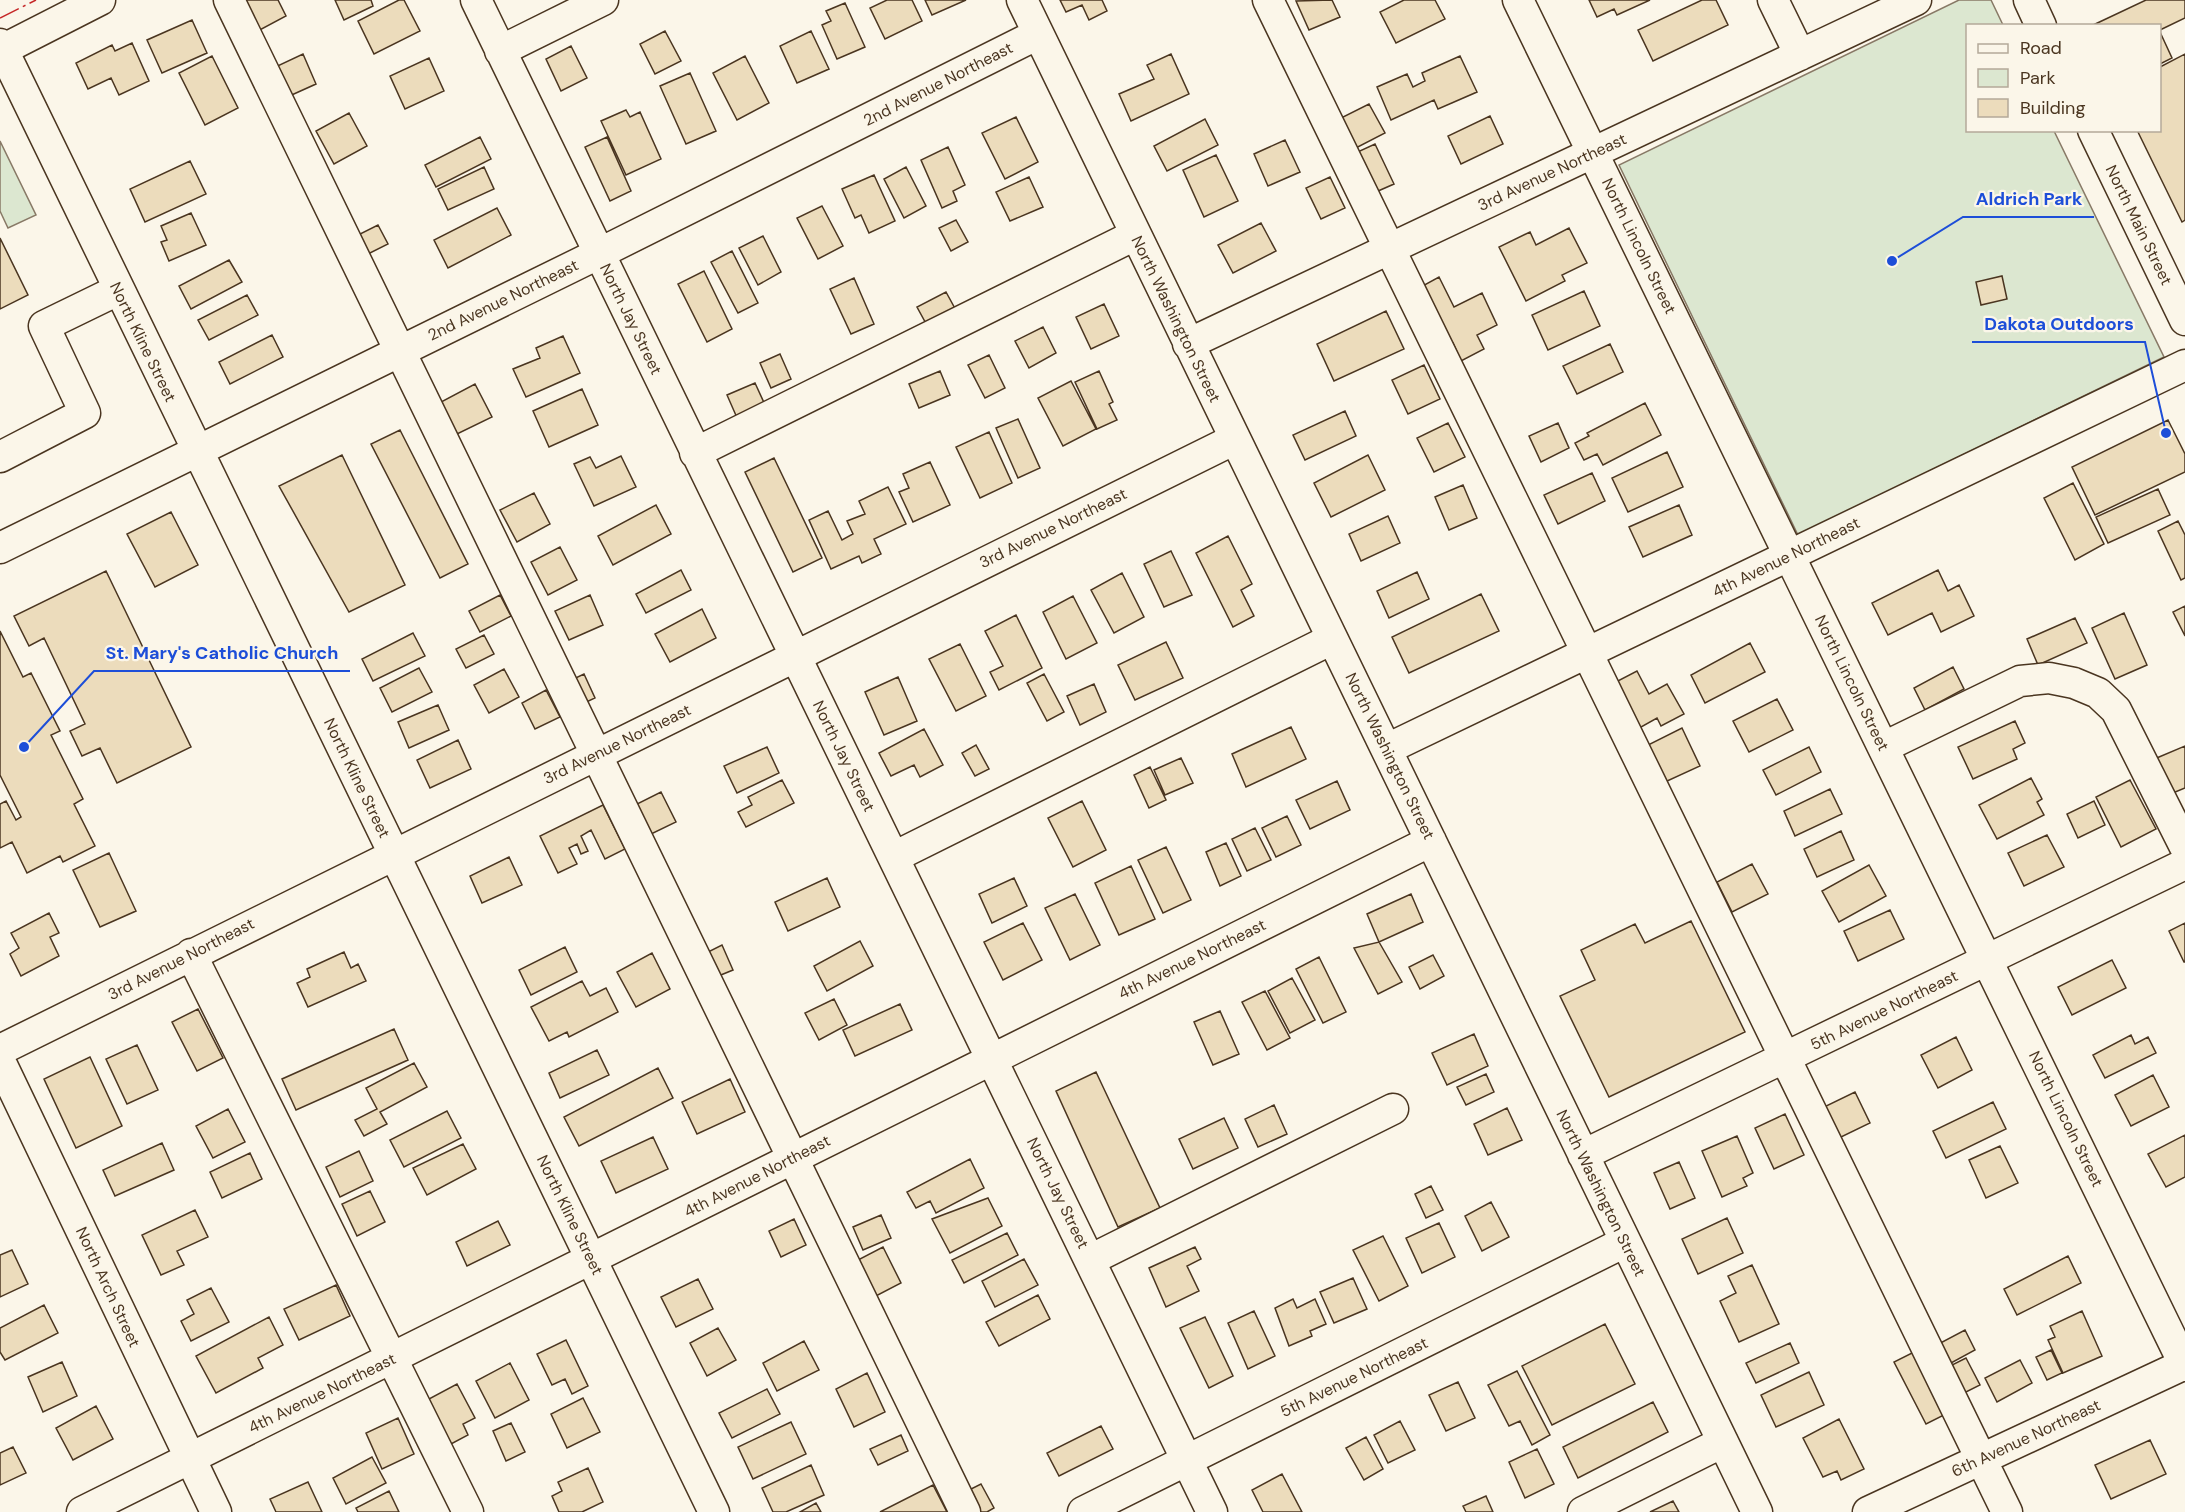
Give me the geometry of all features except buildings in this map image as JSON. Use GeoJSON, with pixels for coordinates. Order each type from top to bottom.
{"type":"FeatureCollection","features":[{"type":"Feature","properties":{"kind":"street"},"geometry":{"type":"LineString","coordinates":[[1,48],[100,0]]}},
{"type":"Feature","properties":{"kind":"street"},"geometry":{"type":"LineString","coordinates":[[229,0],[965,1512]]}},
{"type":"Feature","properties":{"kind":"street","name":"North Jay Street"},"geometry":{"type":"LineString","coordinates":[[476,0],[1212,1512]]}},
{"type":"Feature","properties":{"kind":"street"},"geometry":{"type":"LineString","coordinates":[[500,51],[603,0]]}},
{"type":"Feature","properties":{"kind":"street","name":"North Washington Street"},"geometry":{"type":"LineString","coordinates":[[1022,0],[1757,1512]]}},
{"type":"Feature","properties":{"kind":"street"},"geometry":{"type":"LineString","coordinates":[[1268,0],[1388,250],[1786,1057],[2007,1512]]}},
{"type":"Feature","properties":{"kind":"street","name":"North Lincoln Street"},"geometry":{"type":"LineString","coordinates":[[1518,0],[2185,1364]]}},
{"type":"Feature","properties":{"kind":"street"},"geometry":{"type":"LineString","coordinates":[[1773,0],[1800,56]]}},
{"type":"Feature","properties":{"kind":"street","name":"3rd Avenue Northeast"},"geometry":{"type":"LineString","coordinates":[[1188,344],[1916,0]]}},
{"type":"Feature","properties":{"kind":"street"},"geometry":{"type":"LineString","coordinates":[[2029,0],[2041,24]]}},
{"type":"Feature","properties":{"kind":"street","name":"2nd Avenue Northeast"},"geometry":{"type":"LineString","coordinates":[[0,548],[600,253],[1038,34]]}},
{"type":"Feature","properties":{"kind":"street","name":"North Kline Street"},"geometry":{"type":"LineString","coordinates":[[1,48],[714,1512]]}},
{"type":"Feature","properties":{"kind":"street","name":"North Main Street"},"geometry":{"type":"LineString","coordinates":[[2094,132],[2185,320]]}},
{"type":"Feature","properties":{"kind":"street"},"geometry":{"type":"LineString","coordinates":[[695,453],[1135,235]]}},
{"type":"Feature","properties":{"kind":"street"},"geometry":{"type":"LineString","coordinates":[[0,457],[86,413],[44,326],[118,290]]}},
{"type":"Feature","properties":{"kind":"street","name":"4th Avenue Northeast"},"geometry":{"type":"LineString","coordinates":[[1387,749],[2185,365]]}},
{"type":"Feature","properties":{"kind":"street","name":"3rd Avenue Northeast"},"geometry":{"type":"LineString","coordinates":[[0,1050],[393,853],[1234,439]]}},
{"type":"Feature","properties":{"kind":"street"},"geometry":{"type":"LineString","coordinates":[[894,857],[1332,639]]}},
{"type":"Feature","properties":{"kind":"street"},"geometry":{"type":"LineString","coordinates":[[1884,747],[2020,681],[2049,678],[2074,683],[2098,693],[2116,710],[2185,847]]}},
{"type":"Feature","properties":{"kind":"street","name":"4th Avenue Northeast"},"geometry":{"type":"LineString","coordinates":[[82,1512],[1431,841]]}},
{"type":"Feature","properties":{"kind":"street","name":"5th Avenue Northeast"},"geometry":{"type":"LineString","coordinates":[[1583,1155],[2185,864]]}},
{"type":"Feature","properties":{"kind":"street"},"geometry":{"type":"LineString","coordinates":[[191,954],[468,1512]]}},
{"type":"Feature","properties":{"kind":"street","name":"North Arch Street"},"geometry":{"type":"LineString","coordinates":[[0,1061],[216,1512]]}},
{"type":"Feature","properties":{"kind":"street"},"geometry":{"type":"LineString","coordinates":[[1090,1260],[1393,1108]]}},
{"type":"Feature","properties":{"kind":"street","name":"5th Avenue Northeast"},"geometry":{"type":"LineString","coordinates":[[1083,1512],[1624,1242]]}},
{"type":"Feature","properties":{"kind":"street","name":"6th Avenue Northeast"},"geometry":{"type":"LineString","coordinates":[[1868,1512],[2185,1364]]}},
{"type":"Feature","properties":{"kind":"street"},"geometry":{"type":"LineString","coordinates":[[1583,1512],[1723,1442]]}},
{"type":"Feature","properties":{"kind":"green space"},"geometry":{"type":"Polygon","coordinates":[[[1959,0],[1991,0],[2003,24],[1966,24],[1966,132],[2054,132],[2164,357],[1798,535],[1619,165],[1959,0]]]}},
{"type":"Feature","properties":{"kind":"green space"},"geometry":{"type":"Polygon","coordinates":[[[0,141],[36,215],[8,228],[0,211],[0,141]]]}},
{"type":"Feature","properties":{"kind":"power"},"geometry":{"type":"LineString","coordinates":[[0,18],[36,0]]}},
{"type":"Feature","properties":{"kind":"place","name":"Aldrich Park"},"geometry":{"type":"Point","coordinates":[1892,261]}},
{"type":"Feature","properties":{"kind":"place","name":"Dakota Outdoors"},"geometry":{"type":"Point","coordinates":[2166,433]}},
{"type":"Feature","properties":{"kind":"place","name":"St. Mary's Catholic Church"},"geometry":{"type":"Point","coordinates":[24,747]}}]}
